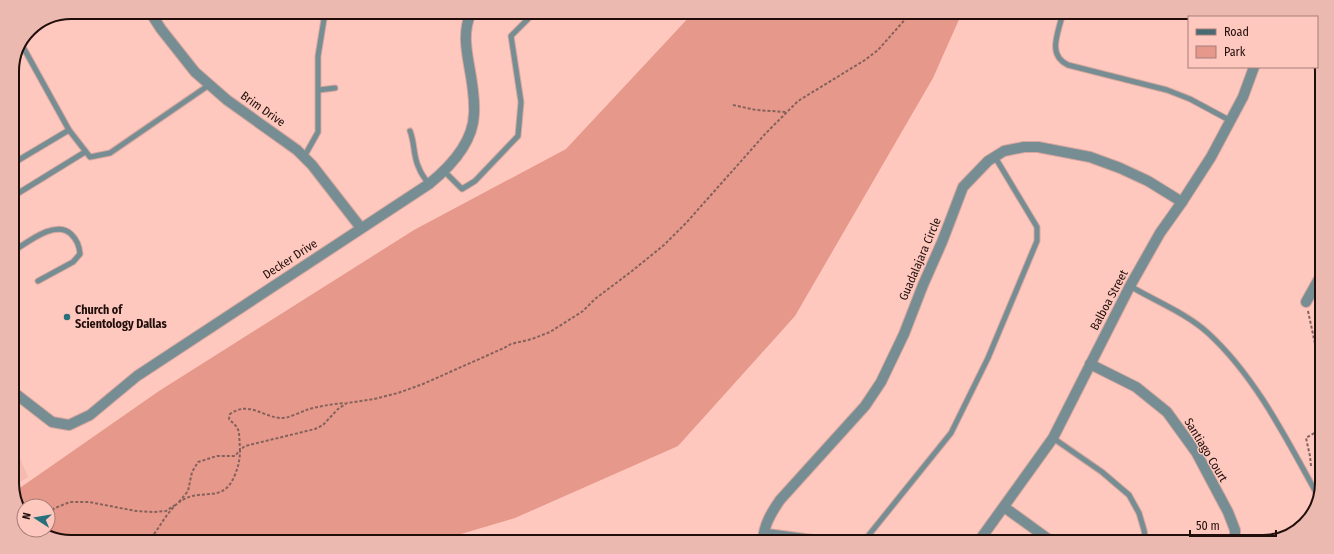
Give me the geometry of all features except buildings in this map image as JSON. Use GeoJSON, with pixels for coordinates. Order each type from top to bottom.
{"type":"FeatureCollection","features":[{"type":"Feature","properties":{"kind":"street","name":"Brim Drive"},"geometry":{"type":"LineString","coordinates":[[155,19],[195,72],[209,85],[227,100],[297,150],[304,157],[361,228]]}},
{"type":"Feature","properties":{"kind":"street","name":"Decker Drive"},"geometry":{"type":"LineString","coordinates":[[19,396],[52,422],[69,425],[90,415],[137,376],[445,172],[459,154],[471,132],[474,115],[472,85],[465,40],[469,19]]}},
{"type":"Feature","properties":{"kind":"street","name":"Balboa Street"},"geometry":{"type":"LineString","coordinates":[[984,535],[1053,438],[1130,286],[1160,233],[1211,157],[1243,97],[1254,68]]}},
{"type":"Feature","properties":{"kind":"street","name":"Guadalajara Circle"},"geometry":{"type":"LineString","coordinates":[[764,535],[770,514],[780,500],[865,406],[881,382],[904,334],[963,187],[988,161],[1004,151],[1024,147],[1038,147],[1090,157],[1120,168],[1148,181],[1182,202]]}},
{"type":"Feature","properties":{"kind":"street"},"geometry":{"type":"LineString","coordinates":[[1306,302],[1315,286]]}},
{"type":"Feature","properties":{"kind":"street","name":"Santiago Court"},"geometry":{"type":"LineString","coordinates":[[1090,364],[1136,387],[1167,412],[1196,452],[1228,512],[1235,530],[1235,535]]}},
{"type":"Feature","properties":{"kind":"street"},"geometry":{"type":"LineString","coordinates":[[1004,507],[1043,535]]}},
{"type":"Feature","properties":{"kind":"lane"},"geometry":{"type":"LineString","coordinates":[[304,157],[318,132],[318,56],[323,19]]}},
{"type":"Feature","properties":{"kind":"lane"},"geometry":{"type":"LineString","coordinates":[[445,172],[462,189],[475,181],[518,136],[521,102],[511,36],[528,19]]}},
{"type":"Feature","properties":{"kind":"lane"},"geometry":{"type":"LineString","coordinates":[[1061,19],[1055,50],[1057,57],[1062,63],[1068,66],[1179,94],[1190,98],[1231,120]]}},
{"type":"Feature","properties":{"kind":"lane"},"geometry":{"type":"LineString","coordinates":[[24,48],[69,130],[90,157],[110,153],[209,85]]}},
{"type":"Feature","properties":{"kind":"lane"},"geometry":{"type":"LineString","coordinates":[[319,90],[335,88]]}},
{"type":"Feature","properties":{"kind":"lane"},"geometry":{"type":"LineString","coordinates":[[19,160],[69,130]]}},
{"type":"Feature","properties":{"kind":"lane"},"geometry":{"type":"LineString","coordinates":[[410,131],[414,141],[415,155],[419,168],[429,184]]}},
{"type":"Feature","properties":{"kind":"lane"},"geometry":{"type":"LineString","coordinates":[[19,193],[86,152]]}},
{"type":"Feature","properties":{"kind":"lane"},"geometry":{"type":"LineString","coordinates":[[869,535],[951,433],[988,358],[1037,240],[1037,227],[995,157]]}},
{"type":"Feature","properties":{"kind":"lane"},"geometry":{"type":"LineString","coordinates":[[19,248],[49,231],[58,228],[66,230],[79,244],[80,254],[74,262],[38,282]]}},
{"type":"Feature","properties":{"kind":"lane"},"geometry":{"type":"LineString","coordinates":[[1130,286],[1178,312],[1207,333],[1231,358],[1255,389],[1277,422],[1314,490]]}},
{"type":"Feature","properties":{"kind":"lane"},"geometry":{"type":"LineString","coordinates":[[1053,438],[1102,472],[1129,495],[1139,513],[1145,535]]}},
{"type":"Feature","properties":{"kind":"path"},"geometry":{"type":"LineString","coordinates":[[56,508],[70,502],[90,502],[136,511],[166,511],[193,496],[222,492],[228,488],[239,465],[239,432],[237,427],[229,419],[230,414],[235,411],[243,408],[280,418],[310,409],[347,402],[374,399],[398,393],[423,384],[511,344],[532,339],[550,332],[583,311],[595,299],[664,245],[687,222],[786,112],[798,101],[878,50],[905,19]]}},
{"type":"Feature","properties":{"kind":"path"},"geometry":{"type":"LineString","coordinates":[[733,105],[756,110],[786,112]]}},
{"type":"Feature","properties":{"kind":"path"},"geometry":{"type":"LineString","coordinates":[[1306,302],[1315,344]]}},
{"type":"Feature","properties":{"kind":"path"},"geometry":{"type":"LineString","coordinates":[[153,535],[188,491],[192,472],[198,462],[217,456],[235,456],[245,446],[315,429],[324,425],[338,409],[347,402]]}},
{"type":"Feature","properties":{"kind":"path"},"geometry":{"type":"LineString","coordinates":[[1305,473],[1311,464],[1306,438],[1315,433]]}},
{"type":"Feature","properties":{"kind":"shaded area"},"geometry":{"type":"Polygon","coordinates":[[[19,456],[28,477],[19,483],[19,456]]]}},
{"type":"Feature","properties":{"kind":"green space"},"geometry":{"type":"Polygon","coordinates":[[[687,19],[959,19],[933,78],[795,316],[678,446],[515,518],[458,535],[71,535],[56,532],[56,498],[21,498],[19,488],[159,391],[414,230],[566,149],[687,19]]]}},
{"type":"Feature","properties":{"kind":"place","name":"Church of Scientology Dallas"},"geometry":{"type":"Point","coordinates":[67,317]}}]}
